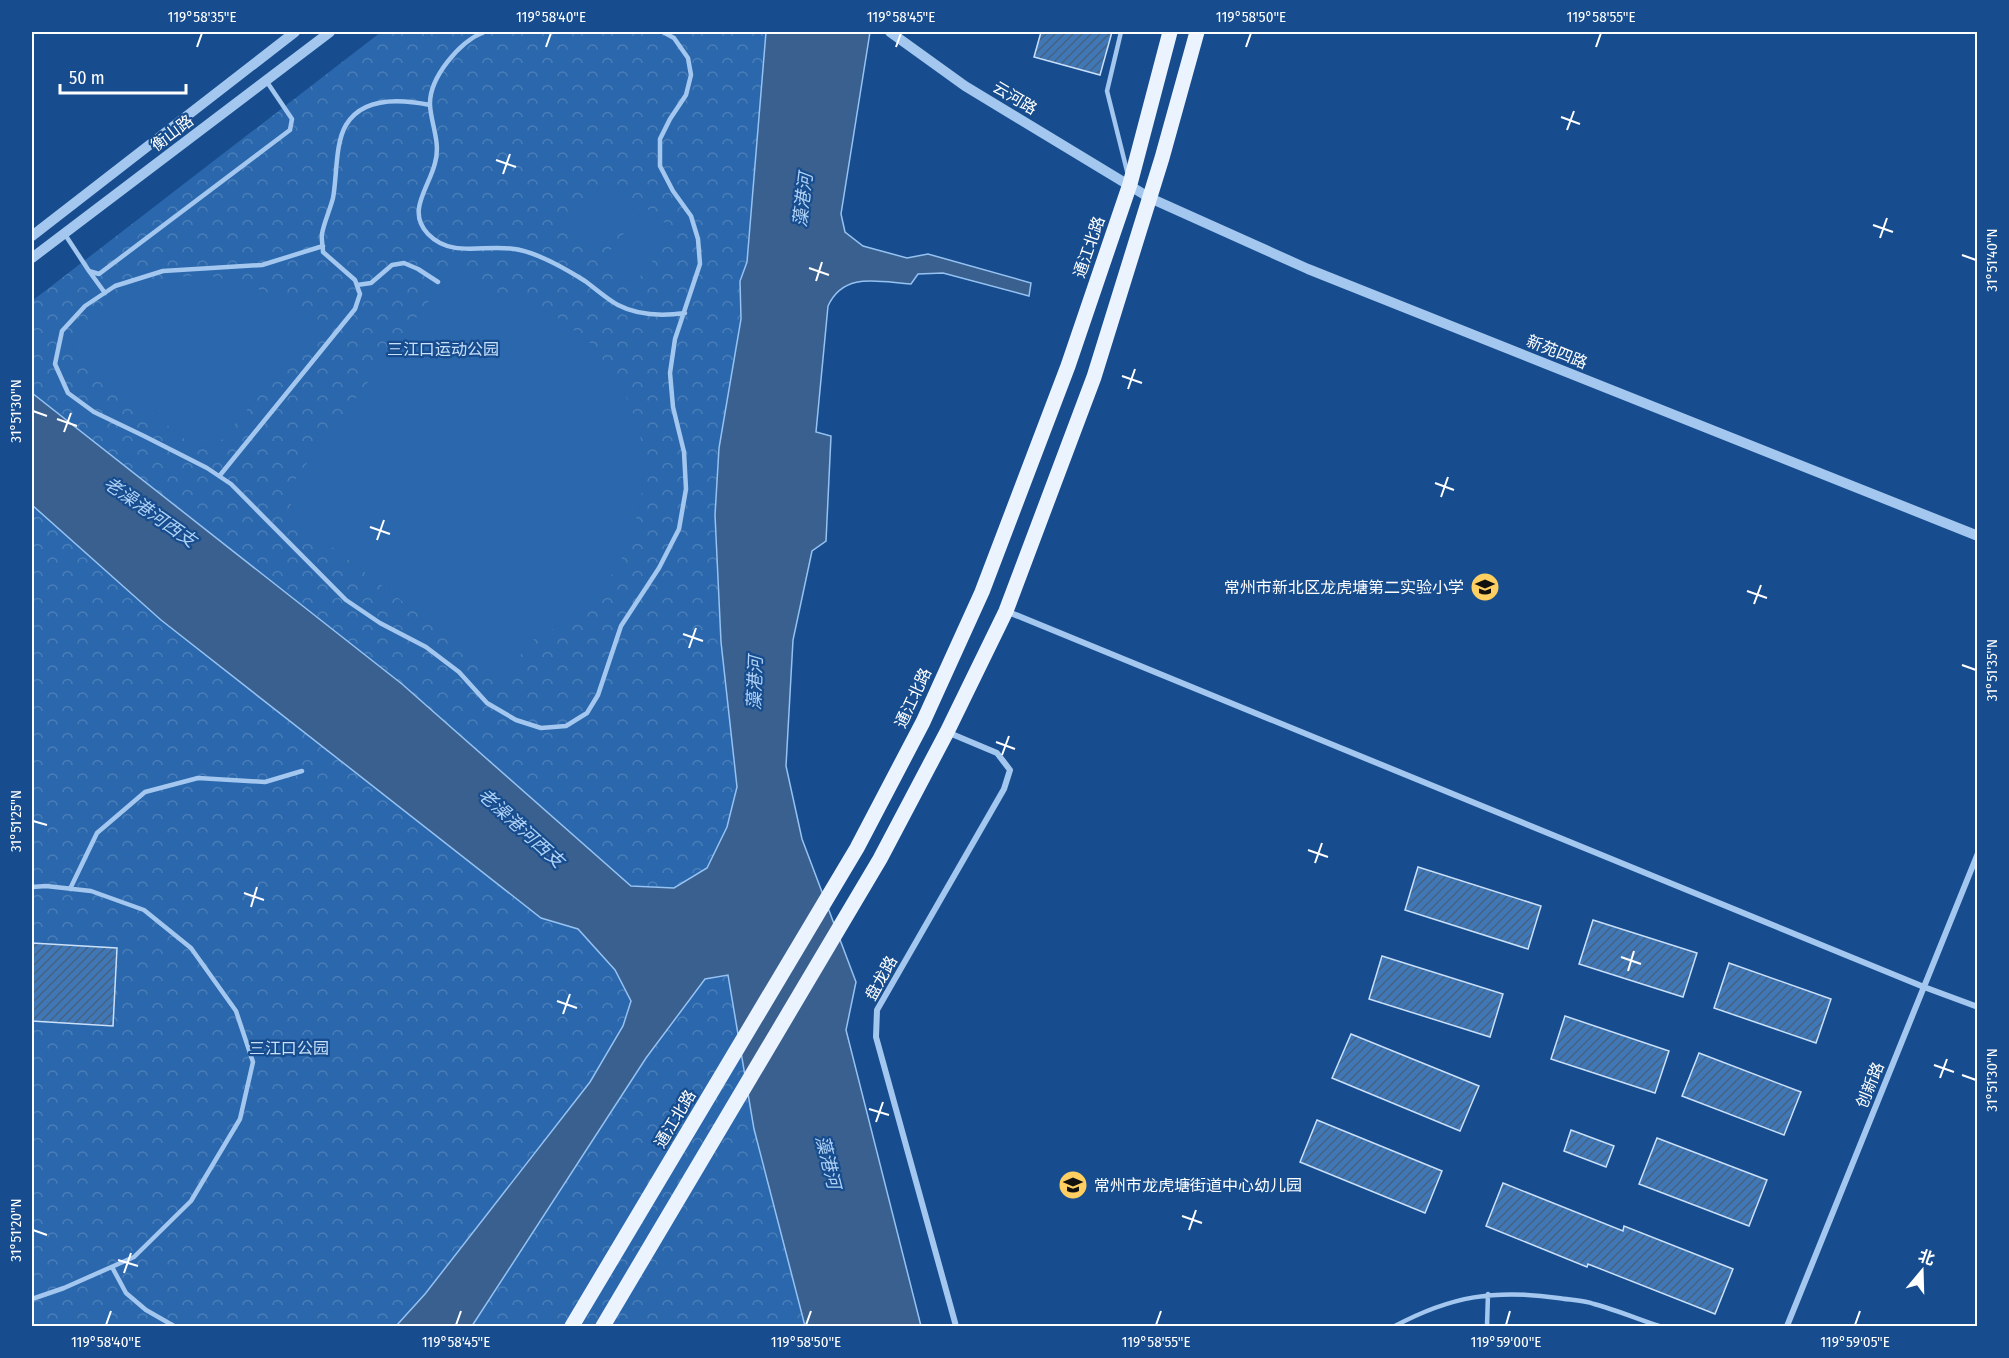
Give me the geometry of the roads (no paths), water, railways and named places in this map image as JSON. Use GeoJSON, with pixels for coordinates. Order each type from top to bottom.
{"type":"FeatureCollection","features":[{"type":"Feature","properties":{"kind":"main road","name":"通江北路"},"geometry":{"type":"LineString","coordinates":[[573,1326],[841,875],[923,722],[982,592],[1068,366],[1130,184],[1170,32]]}},
{"type":"Feature","properties":{"kind":"main road"},"geometry":{"type":"LineString","coordinates":[[603,1326],[880,859],[947,732],[1006,611],[1094,377],[1150,198],[1197,32]]}},
{"type":"Feature","properties":{"kind":"street","name":"衡山路"},"geometry":{"type":"LineString","coordinates":[[32,236],[295,32]]}},
{"type":"Feature","properties":{"kind":"street","name":"衡山路"},"geometry":{"type":"LineString","coordinates":[[32,258],[330,32]]}},
{"type":"Feature","properties":{"kind":"street","name":"云河路"},"geometry":{"type":"LineString","coordinates":[[890,32],[965,86],[1130,184]]}},
{"type":"Feature","properties":{"kind":"street","name":"新苑四路"},"geometry":{"type":"LineString","coordinates":[[1130,184],[1150,198],[1308,269],[1977,536]]}},
{"type":"Feature","properties":{"kind":"street"},"geometry":{"type":"LineString","coordinates":[[1006,611],[1977,1007]]}},
{"type":"Feature","properties":{"kind":"street","name":"盘龙路"},"geometry":{"type":"LineString","coordinates":[[947,732],[997,753],[1010,770],[1004,789],[877,1010],[876,1037],[956,1326]]}},
{"type":"Feature","properties":{"kind":"street","name":"创新路"},"geometry":{"type":"LineString","coordinates":[[1787,1326],[1977,853]]}},
{"type":"Feature","properties":{"kind":"lane"},"geometry":{"type":"LineString","coordinates":[[484,32],[456,52],[441,70],[432,88],[430,105],[436,134],[436,162],[419,205],[419,222],[429,236],[451,248],[519,249],[569,272],[619,306],[645,314],[685,313]]}},
{"type":"Feature","properties":{"kind":"lane"},"geometry":{"type":"LineString","coordinates":[[323,246],[262,265],[163,271],[115,286],[85,306],[62,331],[55,364],[68,393],[94,412],[176,452],[231,484],[346,600],[380,623],[426,647],[459,672],[487,703],[516,720],[541,728],[566,726],[587,713],[598,695],[621,626],[659,568],[679,529],[686,489],[684,461],[673,407],[670,373],[675,339],[700,264],[698,239],[690,216],[660,166],[660,139],[686,95],[691,75],[688,58],[674,38],[663,32]]}},
{"type":"Feature","properties":{"kind":"lane"},"geometry":{"type":"LineString","coordinates":[[1121,32],[1107,91],[1130,184]]}},
{"type":"Feature","properties":{"kind":"lane"},"geometry":{"type":"LineString","coordinates":[[89,271],[99,274],[290,130],[292,119],[265,80]]}},
{"type":"Feature","properties":{"kind":"lane"},"geometry":{"type":"LineString","coordinates":[[221,474],[355,309],[360,294],[355,280],[323,252],[322,234],[333,199],[338,153],[345,126],[359,110],[381,102],[409,101],[430,105]]}},
{"type":"Feature","properties":{"kind":"lane"},"geometry":{"type":"LineString","coordinates":[[64,233],[105,292]]}},
{"type":"Feature","properties":{"kind":"lane"},"geometry":{"type":"LineString","coordinates":[[357,285],[371,283],[392,265],[404,262],[418,268],[438,282]]}},
{"type":"Feature","properties":{"kind":"lane"},"geometry":{"type":"LineString","coordinates":[[69,889],[97,833],[145,792],[198,778],[264,782],[302,771]]}},
{"type":"Feature","properties":{"kind":"lane"},"geometry":{"type":"LineString","coordinates":[[32,887],[46,886],[91,891],[144,910],[191,948],[236,1011],[253,1062],[240,1119],[191,1202],[134,1257],[64,1288],[32,1299]]}},
{"type":"Feature","properties":{"kind":"lane"},"geometry":{"type":"LineString","coordinates":[[112,1267],[126,1293],[146,1310],[174,1326]]}},
{"type":"Feature","properties":{"kind":"lane"},"geometry":{"type":"LineString","coordinates":[[1395,1326],[1426,1310],[1460,1299],[1488,1294],[1538,1295],[1592,1303],[1659,1326]]}},
{"type":"Feature","properties":{"kind":"lane"},"geometry":{"type":"LineString","coordinates":[[1487,1326],[1488,1294]]}},
{"type":"Feature","properties":{"kind":"water"},"geometry":{"type":"Polygon","coordinates":[[[766,32],[870,32],[841,214],[845,232],[863,246],[907,258],[928,254],[1031,283],[1029,296],[943,273],[918,274],[911,284],[875,281],[853,283],[835,295],[828,306],[816,432],[831,436],[826,541],[812,551],[793,640],[786,766],[802,839],[856,982],[846,1030],[921,1326],[805,1326],[754,1129],[728,975],[705,979],[646,1058],[472,1326],[396,1326],[425,1294],[590,1082],[623,1026],[631,1001],[615,970],[578,929],[541,918],[161,620],[32,505],[32,393],[402,684],[631,886],[674,888],[707,868],[727,827],[737,787],[721,642],[715,515],[719,448],[741,319],[740,281],[747,262],[766,32]]]}},
{"type":"Feature","properties":{"kind":"place","name":"常州市新北区龙虎塘第二实验小学"},"geometry":{"type":"Point","coordinates":[1485,587]}},
{"type":"Feature","properties":{"kind":"place","name":"常州市龙虎塘街道中心幼儿园"},"geometry":{"type":"Point","coordinates":[1073,1185]}},
{"type":"Feature","properties":{"kind":"water label","name":"藻港河"},"geometry":{"type":"Point","coordinates":[803,200]}},
{"type":"Feature","properties":{"kind":"water label","name":"老澡港河西支"},"geometry":{"type":"Point","coordinates":[150,512]}},
{"type":"Feature","properties":{"kind":"water label","name":"藻港河"},"geometry":{"type":"Point","coordinates":[755,683]}},
{"type":"Feature","properties":{"kind":"water label","name":"老澡港河西支"},"geometry":{"type":"Point","coordinates":[521,828]}},
{"type":"Feature","properties":{"kind":"water label","name":"藻港河"},"geometry":{"type":"Point","coordinates":[828,1162]}},
{"type":"Feature","properties":{"kind":"park label","name":"三江口运动公园"},"geometry":{"type":"Point","coordinates":[443,349]}},
{"type":"Feature","properties":{"kind":"park label","name":"三江口公园"},"geometry":{"type":"Point","coordinates":[289,1048]}}]}
